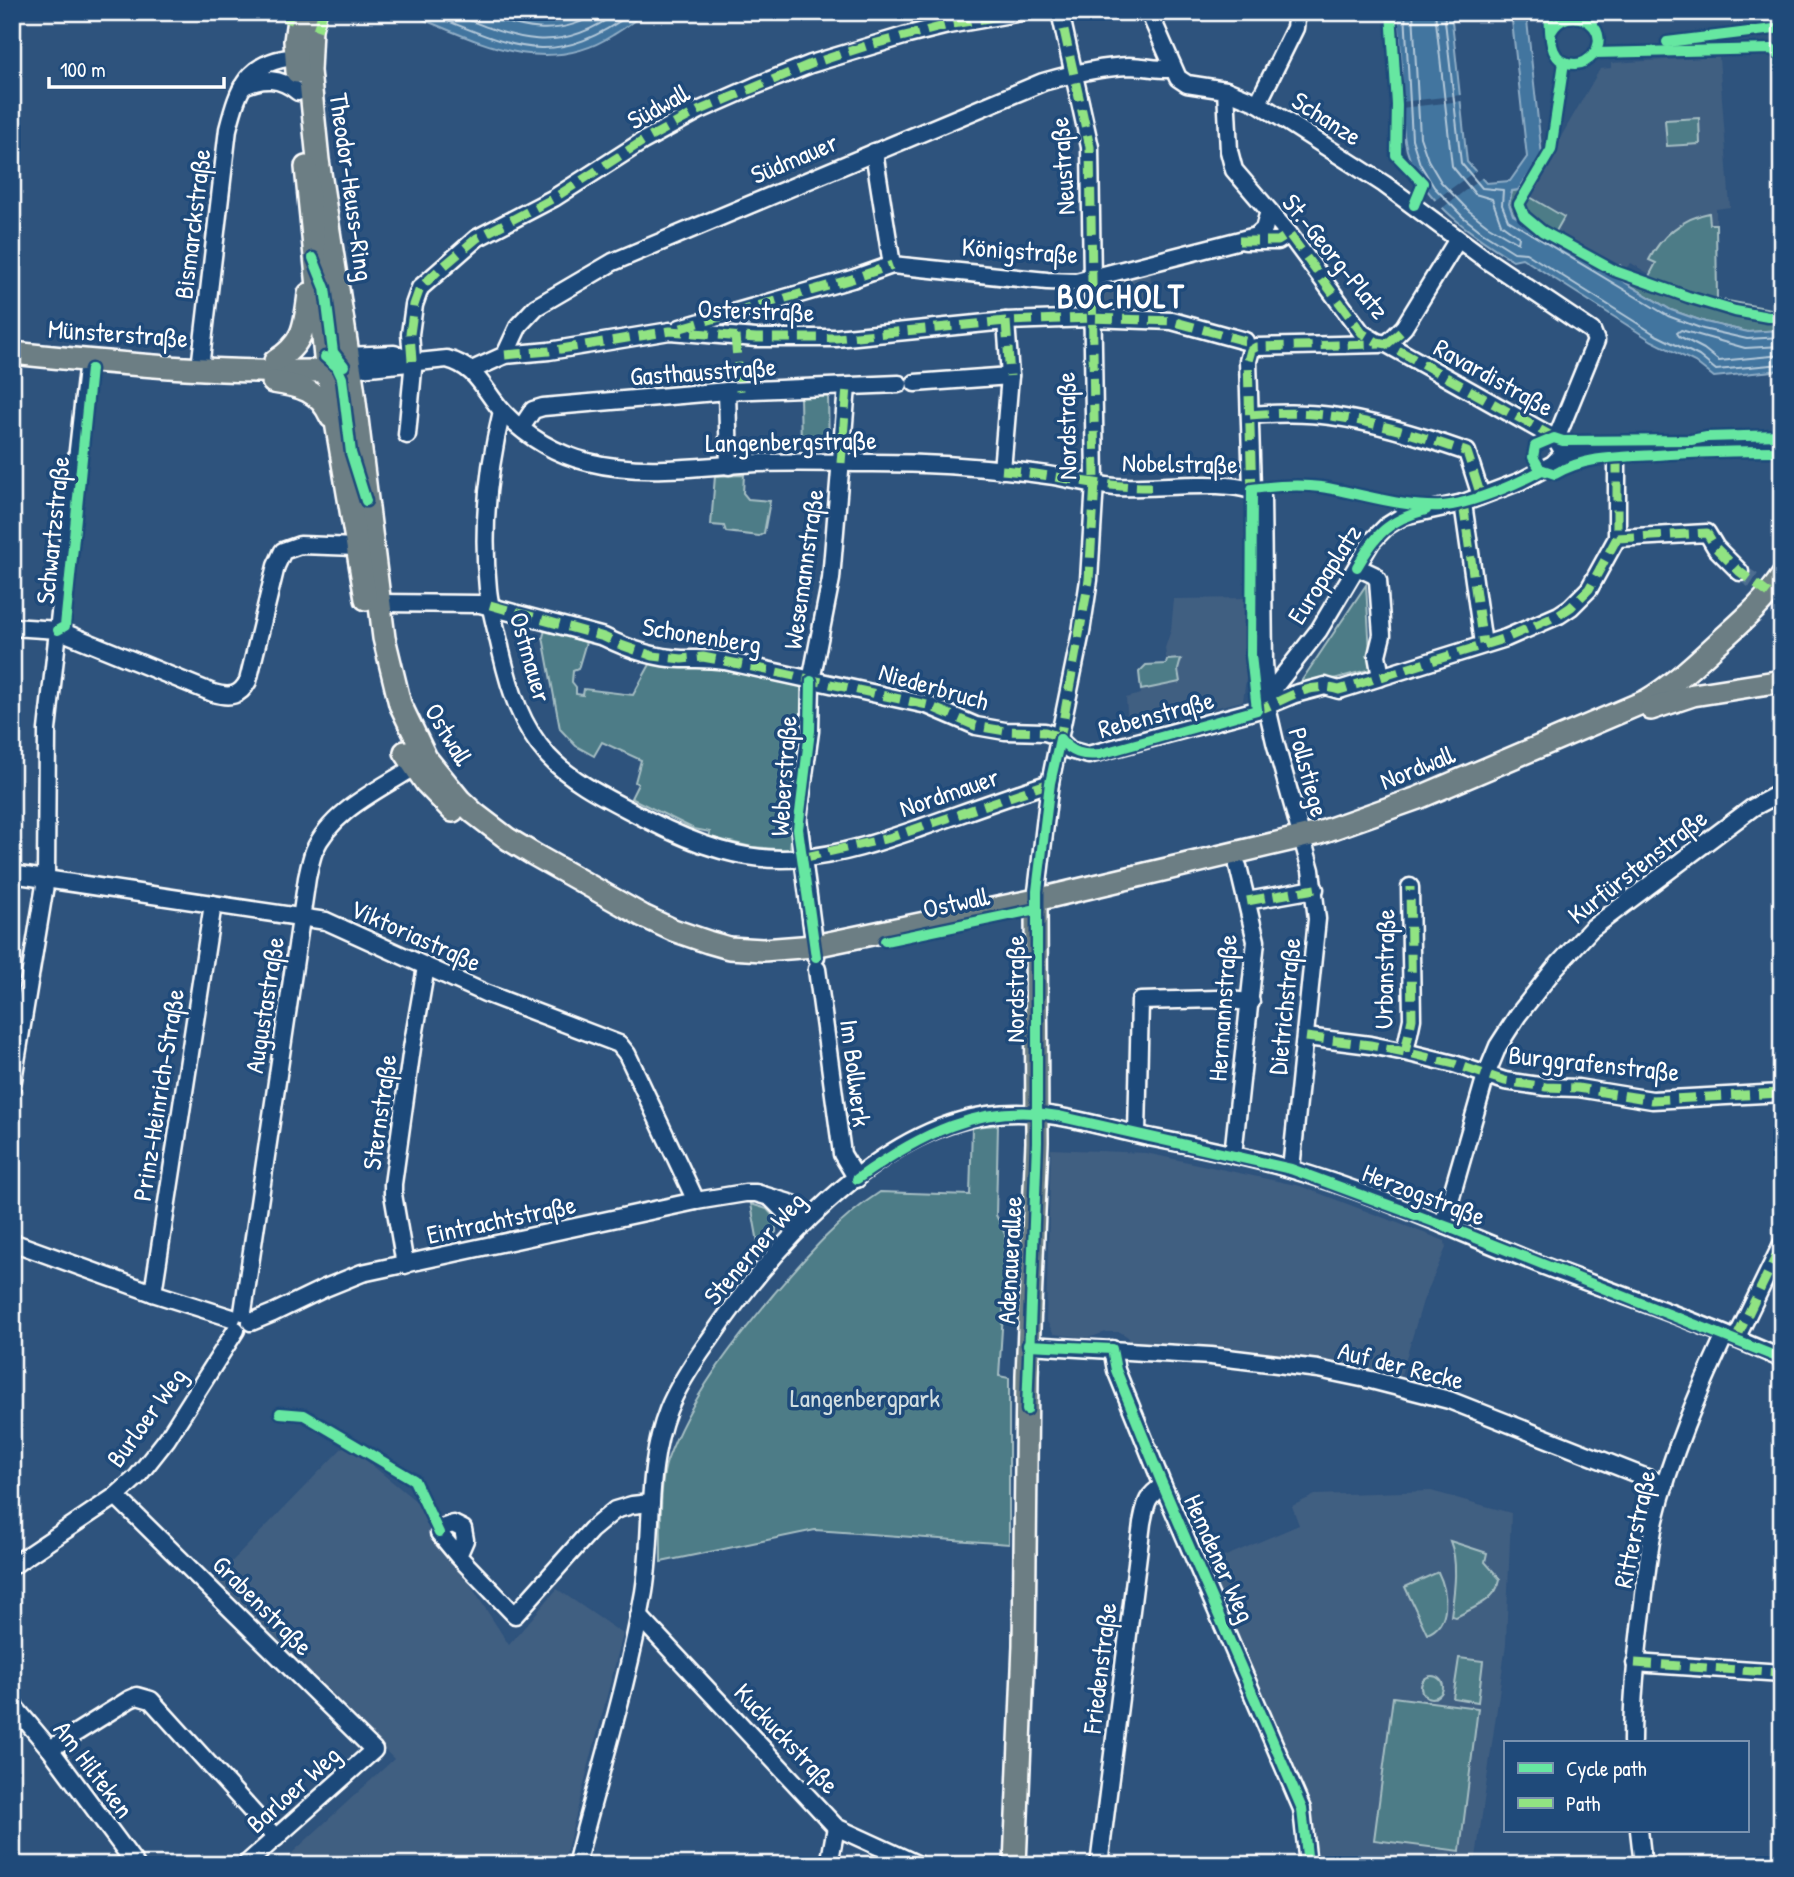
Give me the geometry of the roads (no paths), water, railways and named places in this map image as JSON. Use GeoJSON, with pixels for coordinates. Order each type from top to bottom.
{"type":"FeatureCollection","features":[{"type":"Feature","properties":{"kind":"main road","name":"Theodor-Heuss-Ring"},"geometry":{"type":"LineString","coordinates":[[299,12],[296,57],[313,258]]}},
{"type":"Feature","properties":{"kind":"main road","name":"Theodor-Heuss-Ring"},"geometry":{"type":"LineString","coordinates":[[315,12],[309,48],[311,101],[337,363]]}},
{"type":"Feature","properties":{"kind":"main road"},"geometry":{"type":"LineString","coordinates":[[313,258],[325,288],[337,363]]}},
{"type":"Feature","properties":{"kind":"main road"},"geometry":{"type":"LineString","coordinates":[[275,360],[288,351],[301,336],[313,258]]}},
{"type":"Feature","properties":{"kind":"main road","name":"Münsterstraße"},"geometry":{"type":"LineString","coordinates":[[12,353],[298,372],[337,363]]}},
{"type":"Feature","properties":{"kind":"main road","name":"Münsterstraße"},"geometry":{"type":"LineString","coordinates":[[210,368],[275,360],[337,363]]}},
{"type":"Feature","properties":{"kind":"main road","name":"Ostwall"},"geometry":{"type":"LineString","coordinates":[[337,363],[337,431],[384,699],[396,732],[420,762],[440,799],[467,823],[500,848],[641,928],[693,950],[737,961],[778,962],[816,957],[1037,904]]}},
{"type":"Feature","properties":{"kind":"main road","name":"Ostwall"},"geometry":{"type":"LineString","coordinates":[[337,363],[366,501],[394,687],[420,762]]}},
{"type":"Feature","properties":{"kind":"main road","name":"Ostwall"},"geometry":{"type":"LineString","coordinates":[[210,368],[253,380],[307,389],[326,406],[337,431]]}},
{"type":"Feature","properties":{"kind":"main road","name":"Nordwall"},"geometry":{"type":"LineString","coordinates":[[1037,904],[1238,866],[1303,844],[1418,798],[1627,710],[1662,692],[1745,619],[1773,586]]}},
{"type":"Feature","properties":{"kind":"main road"},"geometry":{"type":"LineString","coordinates":[[1697,662],[1700,680],[1717,690]]}},
{"type":"Feature","properties":{"kind":"main road","name":"Nordwall"},"geometry":{"type":"LineString","coordinates":[[1037,904],[1303,844],[1355,835],[1593,736],[1667,702],[1717,690],[1779,682]]}},
{"type":"Feature","properties":{"kind":"main road","name":"Nordstraße"},"geometry":{"type":"LineString","coordinates":[[1037,904],[1037,1112]]}},
{"type":"Feature","properties":{"kind":"main road","name":"Adenauerallee"},"geometry":{"type":"LineString","coordinates":[[1017,1864],[1024,1646],[1028,1345],[1035,1222],[1037,1112]]}},
{"type":"Feature","properties":{"kind":"street","name":"Südwall"},"geometry":{"type":"LineString","coordinates":[[407,435],[412,361],[410,334],[414,304],[421,288],[477,238],[554,198],[643,141],[698,111],[811,64],[948,24],[1022,12]]}},
{"type":"Feature","properties":{"kind":"street","name":"Neustraße"},"geometry":{"type":"LineString","coordinates":[[1060,12],[1090,147],[1091,318]]}},
{"type":"Feature","properties":{"kind":"street"},"geometry":{"type":"LineString","coordinates":[[1149,12],[1173,69]]}},
{"type":"Feature","properties":{"kind":"street"},"geometry":{"type":"LineString","coordinates":[[1258,103],[1295,28],[1297,12]]}},
{"type":"Feature","properties":{"kind":"street","name":"Bismarckstraße"},"geometry":{"type":"LineString","coordinates":[[210,368],[228,129],[249,75],[259,66],[296,57]]}},
{"type":"Feature","properties":{"kind":"street","name":"Südmauer"},"geometry":{"type":"LineString","coordinates":[[505,355],[519,325],[536,307],[584,277],[658,242],[1043,82],[1075,72],[1130,66],[1173,69]]}},
{"type":"Feature","properties":{"kind":"street","name":"Schanze"},"geometry":{"type":"LineString","coordinates":[[1173,69],[1178,78],[1187,84],[1226,90],[1258,103],[1384,184],[1514,279],[1592,331],[1595,341],[1560,446]]}},
{"type":"Feature","properties":{"kind":"street"},"geometry":{"type":"LineString","coordinates":[[242,88],[254,81],[271,79],[289,85],[298,92]]}},
{"type":"Feature","properties":{"kind":"street","name":"St.-Georg-Platz"},"geometry":{"type":"LineString","coordinates":[[1226,90],[1231,163],[1234,170],[1289,234],[1362,333],[1377,342],[1387,344]]}},
{"type":"Feature","properties":{"kind":"street"},"geometry":{"type":"LineString","coordinates":[[874,152],[892,265]]}},
{"type":"Feature","properties":{"kind":"street","name":"Königstraße"},"geometry":{"type":"LineString","coordinates":[[670,331],[892,265],[1062,282],[1091,278],[1256,236],[1264,229],[1269,212]]}},
{"type":"Feature","properties":{"kind":"street"},"geometry":{"type":"LineString","coordinates":[[1239,241],[1278,241],[1289,234]]}},
{"type":"Feature","properties":{"kind":"street"},"geometry":{"type":"LineString","coordinates":[[1387,344],[1404,327],[1458,239]]}},
{"type":"Feature","properties":{"kind":"street","name":"Osterstraße"},"geometry":{"type":"LineString","coordinates":[[505,355],[549,351],[670,331],[756,338],[836,338],[1006,321],[1091,318],[1172,321],[1245,341]]}},
{"type":"Feature","properties":{"kind":"street","name":"Nordstraße"},"geometry":{"type":"LineString","coordinates":[[1060,740],[1088,580],[1095,483],[1091,318]]}},
{"type":"Feature","properties":{"kind":"street"},"geometry":{"type":"LineString","coordinates":[[1006,321],[1010,376],[1009,471]]}},
{"type":"Feature","properties":{"kind":"street","name":"St.-Georg-Platz"},"geometry":{"type":"LineString","coordinates":[[1248,361],[1251,349],[1256,346],[1387,344]]}},
{"type":"Feature","properties":{"kind":"street","name":"Ravardistraße"},"geometry":{"type":"LineString","coordinates":[[1387,344],[1560,446],[1617,452],[1782,444]]}},
{"type":"Feature","properties":{"kind":"street"},"geometry":{"type":"LineString","coordinates":[[337,363],[394,354],[412,361],[447,359],[461,362],[471,370],[505,355]]}},
{"type":"Feature","properties":{"kind":"street","name":"Schwartzstraße"},"geometry":{"type":"LineString","coordinates":[[12,1086],[46,879],[47,730],[88,360]]}},
{"type":"Feature","properties":{"kind":"street","name":"Pollstiege"},"geometry":{"type":"LineString","coordinates":[[1248,361],[1267,707],[1303,844]]}},
{"type":"Feature","properties":{"kind":"street","name":"Langenbergstraße"},"geometry":{"type":"LineString","coordinates":[[471,370],[502,411],[521,428],[553,449],[586,462],[606,466],[640,469],[755,463],[910,464],[1009,471],[1095,483]]}},
{"type":"Feature","properties":{"kind":"street","name":"Gasthausstraße"},"geometry":{"type":"LineString","coordinates":[[521,428],[533,410],[543,407],[727,391],[847,387],[1010,376]]}},
{"type":"Feature","properties":{"kind":"street","name":"Wesemannstraße"},"geometry":{"type":"LineString","coordinates":[[811,681],[831,579],[847,387]]}},
{"type":"Feature","properties":{"kind":"street"},"geometry":{"type":"LineString","coordinates":[[727,391],[729,466]]}},
{"type":"Feature","properties":{"kind":"street","name":"Ostmauer"},"geometry":{"type":"LineString","coordinates":[[502,411],[496,433],[486,528],[486,568],[490,605],[509,684],[528,731],[566,772],[637,814],[709,848],[763,858],[802,858]]}},
{"type":"Feature","properties":{"kind":"street"},"geometry":{"type":"LineString","coordinates":[[1250,415],[1292,413],[1335,416],[1369,423],[1467,452],[1481,496]]}},
{"type":"Feature","properties":{"kind":"street","name":"Europaplatz"},"geometry":{"type":"LineString","coordinates":[[1267,707],[1276,685],[1319,630],[1372,541],[1387,526],[1403,516],[1463,503],[1536,474],[1553,464],[1560,446]]}},
{"type":"Feature","properties":{"kind":"street","name":"Rebenstraße"},"geometry":{"type":"LineString","coordinates":[[1060,740],[1077,754],[1100,754],[1267,707],[1295,694],[1325,686],[1339,690],[1506,638],[1559,615],[1589,589],[1617,538],[1617,452]]}},
{"type":"Feature","properties":{"kind":"street","name":"Nobelstraße"},"geometry":{"type":"LineString","coordinates":[[1095,483],[1114,487],[1195,485],[1257,492]]}},
{"type":"Feature","properties":{"kind":"street"},"geometry":{"type":"LineString","coordinates":[[1463,503],[1483,644]]}},
{"type":"Feature","properties":{"kind":"street"},"geometry":{"type":"LineString","coordinates":[[1617,538],[1707,533],[1716,548],[1740,572]]}},
{"type":"Feature","properties":{"kind":"street"},"geometry":{"type":"LineString","coordinates":[[12,627],[58,630],[213,693],[233,696],[243,691],[248,681],[276,566],[284,551],[300,545],[356,547]]}},
{"type":"Feature","properties":{"kind":"street"},"geometry":{"type":"LineString","coordinates":[[1357,567],[1374,575],[1378,580],[1382,635],[1377,655],[1381,677]]}},
{"type":"Feature","properties":{"kind":"street","name":"Schonenberg"},"geometry":{"type":"LineString","coordinates":[[380,603],[490,605],[604,636],[653,656],[682,659],[703,657],[811,681]]}},
{"type":"Feature","properties":{"kind":"street","name":"Niederbruch"},"geometry":{"type":"LineString","coordinates":[[811,681],[927,705],[976,726],[1006,731],[1045,732],[1060,740]]}},
{"type":"Feature","properties":{"kind":"street","name":"Weberstraße"},"geometry":{"type":"LineString","coordinates":[[811,681],[810,732],[798,819],[816,957]]}},
{"type":"Feature","properties":{"kind":"street"},"geometry":{"type":"LineString","coordinates":[[1050,783],[1060,740]]}},
{"type":"Feature","properties":{"kind":"street","name":"Augustastraße"},"geometry":{"type":"LineString","coordinates":[[240,1321],[307,877],[315,849],[334,823],[350,809],[420,762]]}},
{"type":"Feature","properties":{"kind":"street","name":"Nordstraße"},"geometry":{"type":"LineString","coordinates":[[1037,904],[1050,783]]}},
{"type":"Feature","properties":{"kind":"street","name":"Nordmauer"},"geometry":{"type":"LineString","coordinates":[[802,858],[889,838],[1050,783]]}},
{"type":"Feature","properties":{"kind":"street","name":"Kurfürstenstraße"},"geometry":{"type":"LineString","coordinates":[[1443,1225],[1486,1075],[1498,1046],[1518,1015],[1555,968],[1591,929],[1752,808],[1782,792]]}},
{"type":"Feature","properties":{"kind":"street","name":"Dietrichstraße"},"geometry":{"type":"LineString","coordinates":[[1291,1169],[1316,946],[1315,889],[1303,844]]}},
{"type":"Feature","properties":{"kind":"street","name":"Hermannstraße"},"geometry":{"type":"LineString","coordinates":[[1233,1155],[1256,941],[1238,866]]}},
{"type":"Feature","properties":{"kind":"street","name":"Viktoriastraße"},"geometry":{"type":"LineString","coordinates":[[12,874],[326,921],[485,993],[619,1044],[628,1054],[696,1201]]}},
{"type":"Feature","properties":{"kind":"street","name":"Urbanstraße"},"geometry":{"type":"LineString","coordinates":[[1405,1052],[1412,1018],[1410,887]]}},
{"type":"Feature","properties":{"kind":"street"},"geometry":{"type":"LineString","coordinates":[[1247,901],[1315,889]]}},
{"type":"Feature","properties":{"kind":"street","name":"Prinz-Heinrich-Straße"},"geometry":{"type":"LineString","coordinates":[[153,1293],[212,904]]}},
{"type":"Feature","properties":{"kind":"street","name":"Im Bollwerk"},"geometry":{"type":"LineString","coordinates":[[816,957],[842,1154],[857,1179]]}},
{"type":"Feature","properties":{"kind":"street","name":"Sternstraße"},"geometry":{"type":"LineString","coordinates":[[405,1265],[393,1184],[426,967]]}},
{"type":"Feature","properties":{"kind":"street"},"geometry":{"type":"LineString","coordinates":[[1137,1134],[1140,1001],[1217,999],[1251,1002]]}},
{"type":"Feature","properties":{"kind":"street","name":"Urbanstraße"},"geometry":{"type":"LineString","coordinates":[[1306,1037],[1405,1052],[1486,1075]]}},
{"type":"Feature","properties":{"kind":"street","name":"Burggrafenstraße"},"geometry":{"type":"LineString","coordinates":[[1486,1075],[1504,1081],[1578,1088],[1652,1100],[1782,1093]]}},
{"type":"Feature","properties":{"kind":"street","name":"Herzogstraße"},"geometry":{"type":"LineString","coordinates":[[1037,1112],[1291,1169],[1443,1225],[1782,1359]]}},
{"type":"Feature","properties":{"kind":"street","name":"Stenerner Weg"},"geometry":{"type":"LineString","coordinates":[[576,1865],[639,1616],[649,1552],[651,1479],[656,1448],[670,1406],[686,1374],[740,1295],[796,1230],[857,1179],[908,1144],[940,1128],[983,1116],[1037,1112]]}},
{"type":"Feature","properties":{"kind":"street","name":"Eintrachtstraße"},"geometry":{"type":"LineString","coordinates":[[240,1321],[362,1273],[696,1201],[745,1193],[769,1196],[793,1204],[810,1217]]}},
{"type":"Feature","properties":{"kind":"street"},"geometry":{"type":"LineString","coordinates":[[769,1196],[786,1213],[796,1230]]}},
{"type":"Feature","properties":{"kind":"street"},"geometry":{"type":"LineString","coordinates":[[12,1242],[240,1321]]}},
{"type":"Feature","properties":{"kind":"street","name":"Ritterstraße"},"geometry":{"type":"LineString","coordinates":[[1632,1741],[1635,1663],[1649,1554],[1665,1485],[1690,1417],[1730,1337],[1782,1244]]}},
{"type":"Feature","properties":{"kind":"street","name":"Burloer Weg"},"geometry":{"type":"LineString","coordinates":[[12,1566],[116,1496],[137,1477],[167,1439],[240,1321]]}},
{"type":"Feature","properties":{"kind":"street"},"geometry":{"type":"LineString","coordinates":[[1028,1345],[1112,1349]]}},
{"type":"Feature","properties":{"kind":"street","name":"Auf der Recke"},"geometry":{"type":"LineString","coordinates":[[1112,1349],[1211,1356],[1307,1367],[1390,1384],[1449,1400],[1665,1485]]}},
{"type":"Feature","properties":{"kind":"street","name":"Hemdener Weg"},"geometry":{"type":"LineString","coordinates":[[1112,1349],[1116,1370],[1163,1486],[1303,1809],[1308,1865]]}},
{"type":"Feature","properties":{"kind":"street","name":"Friedenstraße"},"geometry":{"type":"LineString","coordinates":[[1100,1865],[1142,1523],[1148,1499],[1152,1492],[1163,1486]]}},
{"type":"Feature","properties":{"kind":"street","name":"Grabenstraße"},"geometry":{"type":"LineString","coordinates":[[116,1496],[374,1750]]}},
{"type":"Feature","properties":{"kind":"street"},"geometry":{"type":"LineString","coordinates":[[458,1556],[515,1615],[591,1530],[615,1510],[650,1503]]}},
{"type":"Feature","properties":{"kind":"street","name":"Kuckuckstraße"},"geometry":{"type":"LineString","coordinates":[[639,1616],[836,1827],[919,1865]]}},
{"type":"Feature","properties":{"kind":"street"},"geometry":{"type":"LineString","coordinates":[[1635,1663],[1782,1673]]}},
{"type":"Feature","properties":{"kind":"street"},"geometry":{"type":"LineString","coordinates":[[50,1749],[130,1699],[145,1697],[152,1700],[276,1838]]}},
{"type":"Feature","properties":{"kind":"street","name":"Am Hilteken"},"geometry":{"type":"LineString","coordinates":[[12,1703],[50,1749],[136,1865]]}},
{"type":"Feature","properties":{"kind":"street","name":"Barloer Weg"},"geometry":{"type":"LineString","coordinates":[[245,1865],[374,1750]]}},
{"type":"Feature","properties":{"kind":"street"},"geometry":{"type":"LineString","coordinates":[[829,1865],[836,1827]]}},
{"type":"Feature","properties":{"kind":"street"},"geometry":{"type":"LineString","coordinates":[[1639,1832],[1643,1865]]}},
{"type":"Feature","properties":{"kind":"water"},"geometry":{"type":"Polygon","coordinates":[[[405,12],[643,12],[625,28],[587,48],[561,54],[534,55],[482,43],[405,12]]]}},
{"type":"Feature","properties":{"kind":"water"},"geometry":{"type":"Polygon","coordinates":[[[1398,12],[1451,12],[1467,162],[1486,183],[1510,181],[1527,157],[1511,12],[1526,12],[1542,156],[1518,190],[1512,191],[1509,204],[1513,215],[1671,310],[1705,322],[1748,332],[1782,330],[1782,370],[1714,377],[1695,362],[1652,341],[1522,258],[1513,260],[1479,238],[1446,211],[1419,179],[1410,161],[1405,141],[1398,12]]]}},
{"type":"Feature","properties":{"kind":"waterway"},"geometry":{"type":"LineString","coordinates":[[722,324],[740,319],[741,324],[748,326]]}},
{"type":"Feature","properties":{"kind":"tunnel"},"geometry":{"type":"LineString","coordinates":[[1740,572],[1760,585]]}},
{"type":"Feature","properties":{"kind":"district","name":"BOCHOLT"},"geometry":{"type":"Point","coordinates":[1121,296]}},
{"type":"Feature","properties":{"kind":"park label","name":"Langenbergpark"},"geometry":{"type":"Point","coordinates":[865,1397]}}]}
